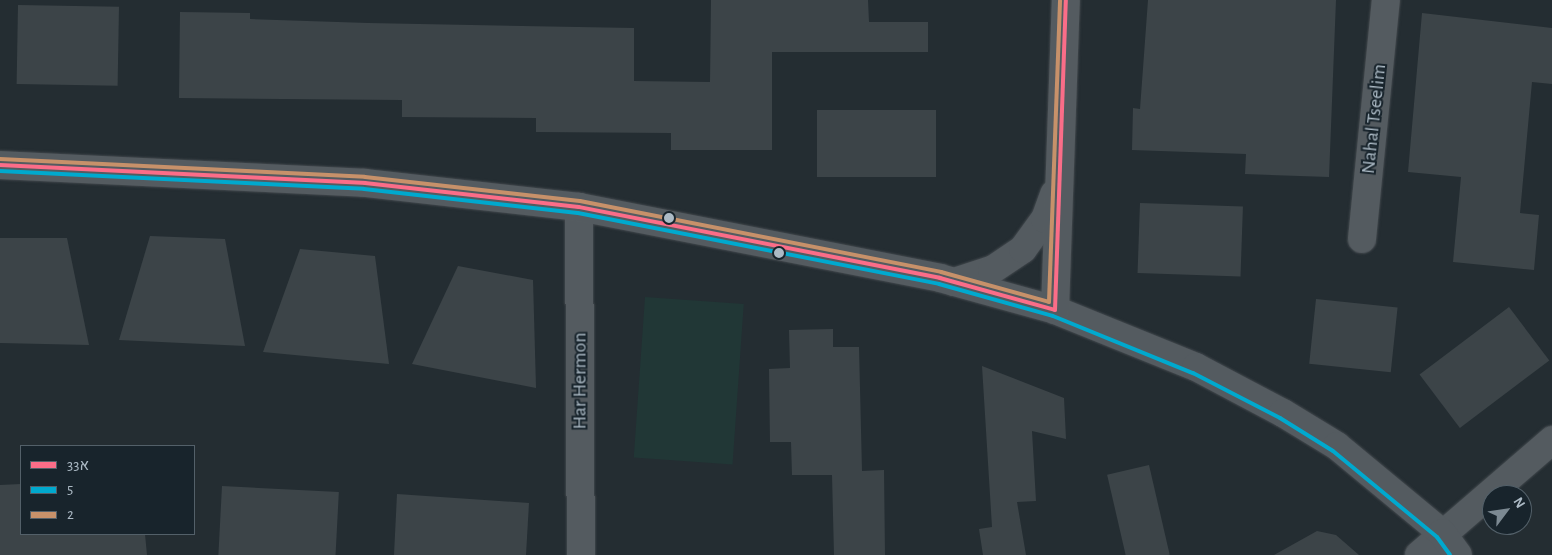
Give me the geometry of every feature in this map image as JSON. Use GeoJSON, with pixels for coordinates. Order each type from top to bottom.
{"type":"FeatureCollection","features":[{"type":"Feature","properties":{"kind":"street"},"geometry":{"type":"LineString","coordinates":[[1056,310],[1066,0]]}},
{"type":"Feature","properties":{"kind":"street","name":"Nahal Tseelim"},"geometry":{"type":"LineString","coordinates":[[1362,239],[1386,0]]}},
{"type":"Feature","properties":{"kind":"street"},"geometry":{"type":"LineString","coordinates":[[0,165],[365,183],[579,207],[954,282],[1056,310],[1196,367],[1283,413],[1337,446],[1442,533],[1458,555]]}},
{"type":"Feature","properties":{"kind":"street"},"geometry":{"type":"LineString","coordinates":[[954,282],[992,270],[1022,249],[1046,219],[1060,178]]}},
{"type":"Feature","properties":{"kind":"street","name":"Har Hermon"},"geometry":{"type":"LineString","coordinates":[[579,207],[581,555]]}},
{"type":"Feature","properties":{"kind":"street"},"geometry":{"type":"LineString","coordinates":[[1419,555],[1442,533],[1552,440]]}},
{"type":"Feature","properties":{"kind":"green space"},"geometry":{"type":"Polygon","coordinates":[[[645,297],[744,304],[733,465],[634,458],[645,297]]]}},
{"type":"Feature","properties":{"kind":"building"},"geometry":{"type":"Polygon","coordinates":[[[711,0],[868,0],[869,22],[928,22],[928,52],[772,52],[772,150],[671,150],[671,133],[536,132],[536,118],[402,117],[402,100],[179,98],[180,12],[250,13],[250,19],[634,28],[634,81],[710,82],[711,0]]]}},
{"type":"Feature","properties":{"kind":"building"},"geometry":{"type":"Polygon","coordinates":[[[1148,0],[1336,0],[1329,177],[1245,174],[1246,154],[1132,150],[1133,108],[1140,109],[1148,0]]]}},
{"type":"Feature","properties":{"kind":"building"},"geometry":{"type":"Polygon","coordinates":[[[18,5],[119,7],[118,86],[17,84],[18,5]]]}},
{"type":"Feature","properties":{"kind":"building"},"geometry":{"type":"Polygon","coordinates":[[[1422,13],[1552,28],[1552,84],[1532,82],[1520,213],[1539,215],[1534,270],[1453,262],[1461,177],[1408,172],[1422,13]]]}},
{"type":"Feature","properties":{"kind":"building"},"geometry":{"type":"Polygon","coordinates":[[[817,110],[936,110],[936,177],[817,177],[817,110]]]}},
{"type":"Feature","properties":{"kind":"building"},"geometry":{"type":"Polygon","coordinates":[[[1140,203],[1243,207],[1240,277],[1138,273],[1140,203]]]}},
{"type":"Feature","properties":{"kind":"building"},"geometry":{"type":"Polygon","coordinates":[[[150,236],[225,239],[245,346],[119,340],[150,236]]]}},
{"type":"Feature","properties":{"kind":"building"},"geometry":{"type":"Polygon","coordinates":[[[0,238],[67,238],[89,345],[0,343],[0,238]]]}},
{"type":"Feature","properties":{"kind":"building"},"geometry":{"type":"Polygon","coordinates":[[[300,249],[375,256],[389,364],[263,352],[300,249]]]}},
{"type":"Feature","properties":{"kind":"building"},"geometry":{"type":"Polygon","coordinates":[[[458,266],[533,280],[536,388],[412,364],[458,266]]]}},
{"type":"Feature","properties":{"kind":"building"},"geometry":{"type":"Polygon","coordinates":[[[1316,299],[1398,308],[1391,372],[1309,364],[1316,299]]]}},
{"type":"Feature","properties":{"kind":"building"},"geometry":{"type":"Polygon","coordinates":[[[1509,307],[1549,361],[1460,428],[1420,374],[1509,307]]]}},
{"type":"Feature","properties":{"kind":"building"},"geometry":{"type":"Polygon","coordinates":[[[833,329],[833,347],[859,347],[862,471],[884,470],[885,555],[834,555],[832,475],[792,475],[791,442],[770,442],[769,369],[790,368],[789,330],[833,329]]]}},
{"type":"Feature","properties":{"kind":"building"},"geometry":{"type":"Polygon","coordinates":[[[982,366],[1064,398],[1066,439],[1032,431],[1036,501],[1017,502],[1026,555],[983,555],[979,529],[992,527],[982,366]]]}},
{"type":"Feature","properties":{"kind":"building"},"geometry":{"type":"Polygon","coordinates":[[[1149,465],[1170,555],[1126,555],[1107,475],[1149,465]]]}},
{"type":"Feature","properties":{"kind":"building"},"geometry":{"type":"Polygon","coordinates":[[[20,484],[20,535],[145,535],[147,555],[0,555],[0,485],[20,484]]]}},
{"type":"Feature","properties":{"kind":"building"},"geometry":{"type":"Polygon","coordinates":[[[222,486],[339,492],[336,555],[218,555],[222,486]]]}},
{"type":"Feature","properties":{"kind":"building"},"geometry":{"type":"Polygon","coordinates":[[[397,494],[529,503],[526,555],[394,555],[397,494]]]}},
{"type":"Feature","properties":{"kind":"building"},"geometry":{"type":"Polygon","coordinates":[[[1317,531],[1336,535],[1359,555],[1274,555],[1317,531]]]}},
{"type":"Feature","properties":{"kind":"transit line","name":"2"},"geometry":{"type":"LineString","coordinates":[[0,159],[365,177],[580,201],[941,272],[1049,302],[1060,0]]}},
{"type":"Feature","properties":{"kind":"transit line","name":"33א"},"geometry":{"type":"LineString","coordinates":[[0,165],[365,183],[579,207],[940,278],[1055,310],[1066,0]]}},
{"type":"Feature","properties":{"kind":"transit line","name":"5"},"geometry":{"type":"LineString","coordinates":[[0,171],[364,189],[578,213],[939,284],[1053,316],[1193,373],[1280,418],[1333,451],[1437,537],[1450,555]]}}]}
